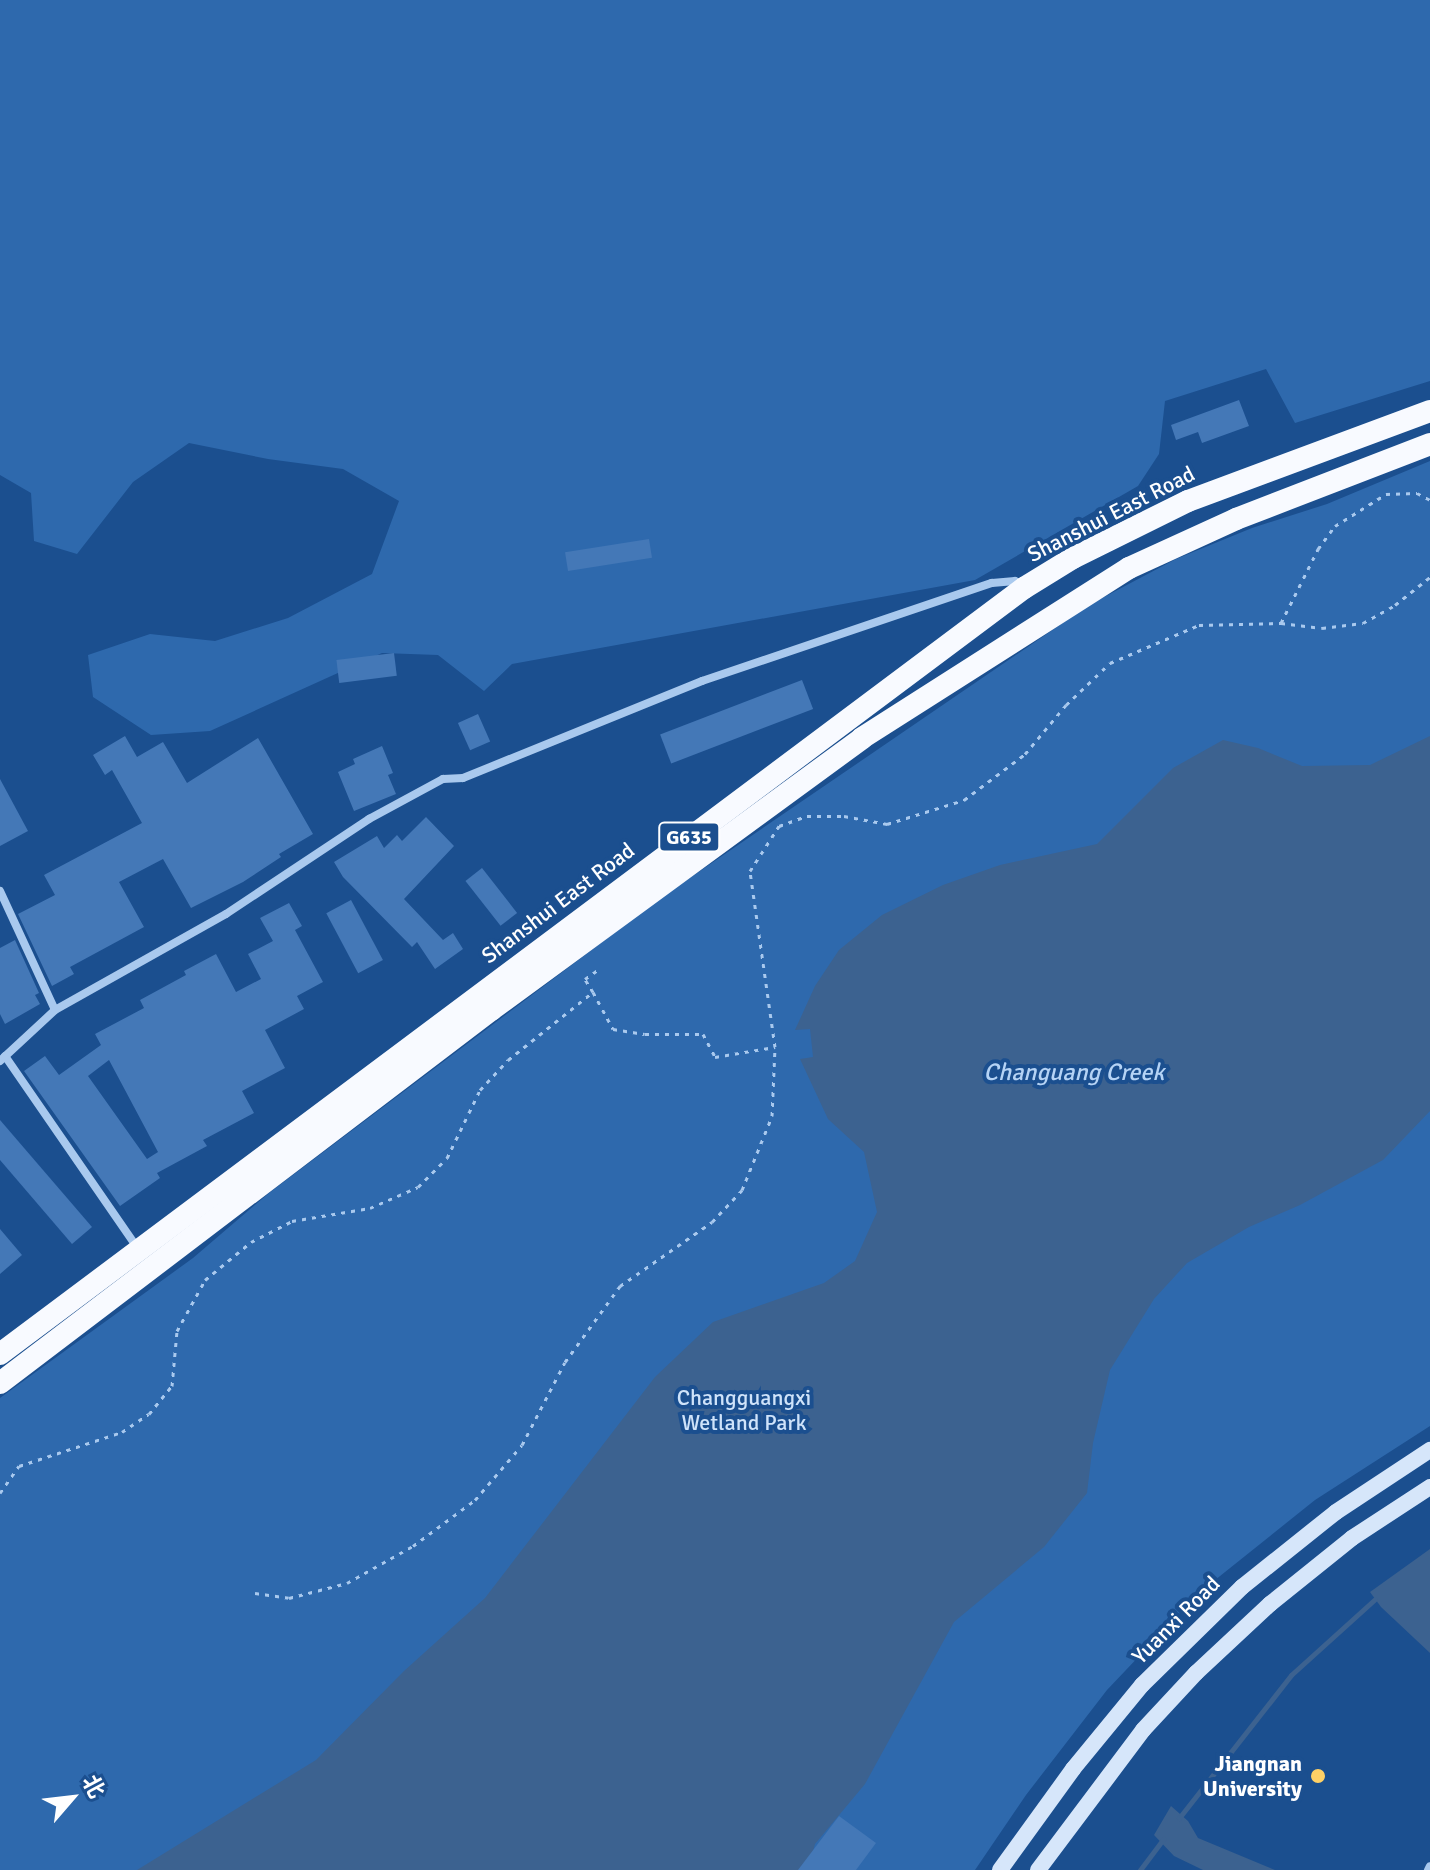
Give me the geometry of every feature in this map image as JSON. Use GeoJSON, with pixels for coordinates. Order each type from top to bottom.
{"type":"FeatureCollection","features":[{"type":"Feature","properties":{"kind":"highway","name":"Shanshui East Road"},"geometry":{"type":"LineString","coordinates":[[0,1383],[1024,588],[1073,558],[1188,501],[1430,411]]}},
{"type":"Feature","properties":{"kind":"highway","name":"Shanshui East Road"},"geometry":{"type":"LineString","coordinates":[[0,1354],[723,824],[1129,568],[1236,519],[1430,444]]}},
{"type":"Feature","properties":{"kind":"main road","name":"Yuanxi Road"},"geometry":{"type":"LineString","coordinates":[[1000,1870],[1073,1769],[1142,1685],[1242,1587],[1336,1512],[1430,1450]]}},
{"type":"Feature","properties":{"kind":"main road"},"geometry":{"type":"LineString","coordinates":[[1038,1870],[1134,1740],[1196,1673],[1270,1604],[1341,1548],[1430,1487]]}},
{"type":"Feature","properties":{"kind":"street"},"geometry":{"type":"LineString","coordinates":[[140,1251],[2,1059],[55,1010],[226,914],[369,819],[443,779],[463,778],[702,681],[977,588],[1015,581],[1024,588]]}},
{"type":"Feature","properties":{"kind":"street"},"geometry":{"type":"LineString","coordinates":[[0,891],[55,1010]]}},
{"type":"Feature","properties":{"kind":"path"},"geometry":{"type":"LineString","coordinates":[[1281,623],[1318,549],[1335,526],[1386,494],[1417,493],[1430,500]]}},
{"type":"Feature","properties":{"kind":"path"},"geometry":{"type":"LineString","coordinates":[[255,1593],[289,1598],[347,1583],[413,1546],[475,1500],[522,1445],[565,1362],[620,1286],[712,1222],[742,1190],[772,1116],[775,1047],[750,871],[779,826],[807,816],[844,816],[887,824],[964,800],[1025,754],[1066,705],[1110,663],[1199,625],[1281,623],[1322,628],[1363,623],[1395,605],[1430,577]]}},
{"type":"Feature","properties":{"kind":"path"},"geometry":{"type":"LineString","coordinates":[[601,968],[585,979],[613,1029],[645,1034],[703,1034],[715,1057],[775,1047]]}},
{"type":"Feature","properties":{"kind":"path"},"geometry":{"type":"LineString","coordinates":[[0,1493],[19,1466],[122,1432],[149,1414],[172,1386],[177,1331],[205,1280],[251,1242],[292,1221],[370,1208],[418,1187],[447,1158],[480,1090],[508,1060],[593,992]]}},
{"type":"Feature","properties":{"kind":"green space"},"geometry":{"type":"Polygon","coordinates":[[[0,0],[1430,0],[1430,381],[1295,423],[1266,369],[1165,401],[1159,454],[1138,486],[975,580],[512,664],[484,691],[438,655],[382,653],[210,731],[151,735],[93,697],[88,655],[150,634],[215,641],[288,618],[372,574],[399,501],[343,469],[268,459],[189,443],[133,482],[77,554],[34,541],[31,493],[0,475],[0,0]]]}},
{"type":"Feature","properties":{"kind":"green space","name":"Changguangxi Wetland Park"},"geometry":{"type":"Polygon","coordinates":[[[1430,461],[1430,1426],[1315,1500],[1200,1592],[1107,1690],[1026,1795],[975,1870],[0,1870],[0,1398],[193,1258],[269,1193],[662,897],[1089,605],[1176,559],[1252,528],[1327,504],[1430,461]]]}},
{"type":"Feature","properties":{"kind":"water","name":"Changuang Creek"},"geometry":{"type":"Polygon","coordinates":[[[1430,736],[1430,1111],[1383,1160],[1300,1205],[1249,1227],[1187,1263],[1154,1299],[1110,1370],[1093,1443],[1087,1493],[1044,1547],[954,1622],[865,1784],[815,1844],[808,1870],[137,1870],[316,1760],[404,1671],[485,1598],[655,1377],[713,1322],[824,1283],[855,1261],[877,1212],[864,1152],[828,1119],[800,1059],[813,1057],[810,1029],[795,1030],[815,986],[839,950],[882,915],[943,885],[1000,865],[1097,844],[1173,768],[1223,740],[1258,748],[1302,766],[1370,765],[1430,736]]]}},
{"type":"Feature","properties":{"kind":"water"},"geometry":{"type":"Polygon","coordinates":[[[1430,1549],[1430,1653],[1381,1607],[1370,1592],[1430,1549]]]}},
{"type":"Feature","properties":{"kind":"water"},"geometry":{"type":"Polygon","coordinates":[[[1171,1806],[1188,1821],[1198,1838],[1275,1870],[1203,1870],[1174,1856],[1154,1835],[1171,1806]]]}},
{"type":"Feature","properties":{"kind":"building"},"geometry":{"type":"Polygon","coordinates":[[[1239,400],[1249,426],[1202,443],[1198,432],[1176,440],[1171,425],[1239,400]]]}},
{"type":"Feature","properties":{"kind":"building"},"geometry":{"type":"Polygon","coordinates":[[[649,539],[652,558],[568,571],[565,552],[649,539]]]}},
{"type":"Feature","properties":{"kind":"building"},"geometry":{"type":"Polygon","coordinates":[[[394,653],[397,676],[339,683],[336,660],[394,653]]]}},
{"type":"Feature","properties":{"kind":"building"},"geometry":{"type":"Polygon","coordinates":[[[802,680],[813,709],[671,763],[660,734],[802,680]]]}},
{"type":"Feature","properties":{"kind":"building"},"geometry":{"type":"Polygon","coordinates":[[[478,714],[490,741],[470,750],[458,723],[478,714]]]}},
{"type":"Feature","properties":{"kind":"building"},"geometry":{"type":"Polygon","coordinates":[[[125,736],[137,757],[163,742],[187,783],[258,738],[313,834],[279,854],[281,857],[243,882],[191,908],[163,859],[119,882],[144,927],[70,967],[74,974],[52,986],[18,914],[55,895],[44,875],[142,823],[112,770],[105,775],[93,755],[125,736]]]}},
{"type":"Feature","properties":{"kind":"building"},"geometry":{"type":"Polygon","coordinates":[[[382,746],[393,773],[388,775],[396,794],[354,811],[338,772],[355,764],[353,759],[382,746]]]}},
{"type":"Feature","properties":{"kind":"building"},"geometry":{"type":"Polygon","coordinates":[[[0,779],[28,831],[0,846],[0,779]]]}},
{"type":"Feature","properties":{"kind":"building"},"geometry":{"type":"Polygon","coordinates":[[[426,817],[454,846],[404,899],[443,940],[453,933],[463,949],[435,969],[417,942],[412,947],[343,877],[334,862],[377,836],[384,848],[397,835],[402,841],[426,817]]]}},
{"type":"Feature","properties":{"kind":"building"},"geometry":{"type":"Polygon","coordinates":[[[482,868],[517,913],[501,926],[465,881],[482,868]]]}},
{"type":"Feature","properties":{"kind":"building"},"geometry":{"type":"Polygon","coordinates":[[[351,900],[383,960],[358,973],[326,913],[351,900]]]}},
{"type":"Feature","properties":{"kind":"building"},"geometry":{"type":"Polygon","coordinates":[[[289,903],[302,926],[295,930],[323,982],[297,996],[304,1009],[265,1030],[285,1068],[242,1091],[254,1113],[203,1140],[207,1146],[157,1173],[160,1178],[120,1206],[24,1071],[45,1056],[59,1075],[101,1045],[95,1034],[144,1008],[140,1000],[186,975],[184,971],[216,954],[236,992],[261,979],[248,954],[273,941],[260,918],[289,903]],[[109,1060],[88,1076],[147,1159],[158,1152],[109,1060]]]}},
{"type":"Feature","properties":{"kind":"building"},"geometry":{"type":"Polygon","coordinates":[[[15,940],[39,993],[35,995],[40,1004],[5,1024],[0,1014],[0,948],[15,940]]]}},
{"type":"Feature","properties":{"kind":"building"},"geometry":{"type":"Polygon","coordinates":[[[0,1120],[92,1227],[72,1244],[0,1160],[0,1120]]]}},
{"type":"Feature","properties":{"kind":"building"},"geometry":{"type":"Polygon","coordinates":[[[0,1229],[22,1255],[0,1274],[0,1229]]]}},
{"type":"Feature","properties":{"kind":"building"},"geometry":{"type":"Polygon","coordinates":[[[839,1816],[876,1843],[856,1870],[798,1870],[839,1816]]]}},
{"type":"Feature","properties":{"kind":"waterway"},"geometry":{"type":"LineString","coordinates":[[1179,1818],[1291,1675],[1375,1599]]}},
{"type":"Feature","properties":{"kind":"waterway"},"geometry":{"type":"LineString","coordinates":[[1140,1870],[1163,1839]]}},
{"type":"Feature","properties":{"kind":"place","name":"Jiangnan University"},"geometry":{"type":"Point","coordinates":[1318,1776]}}]}
